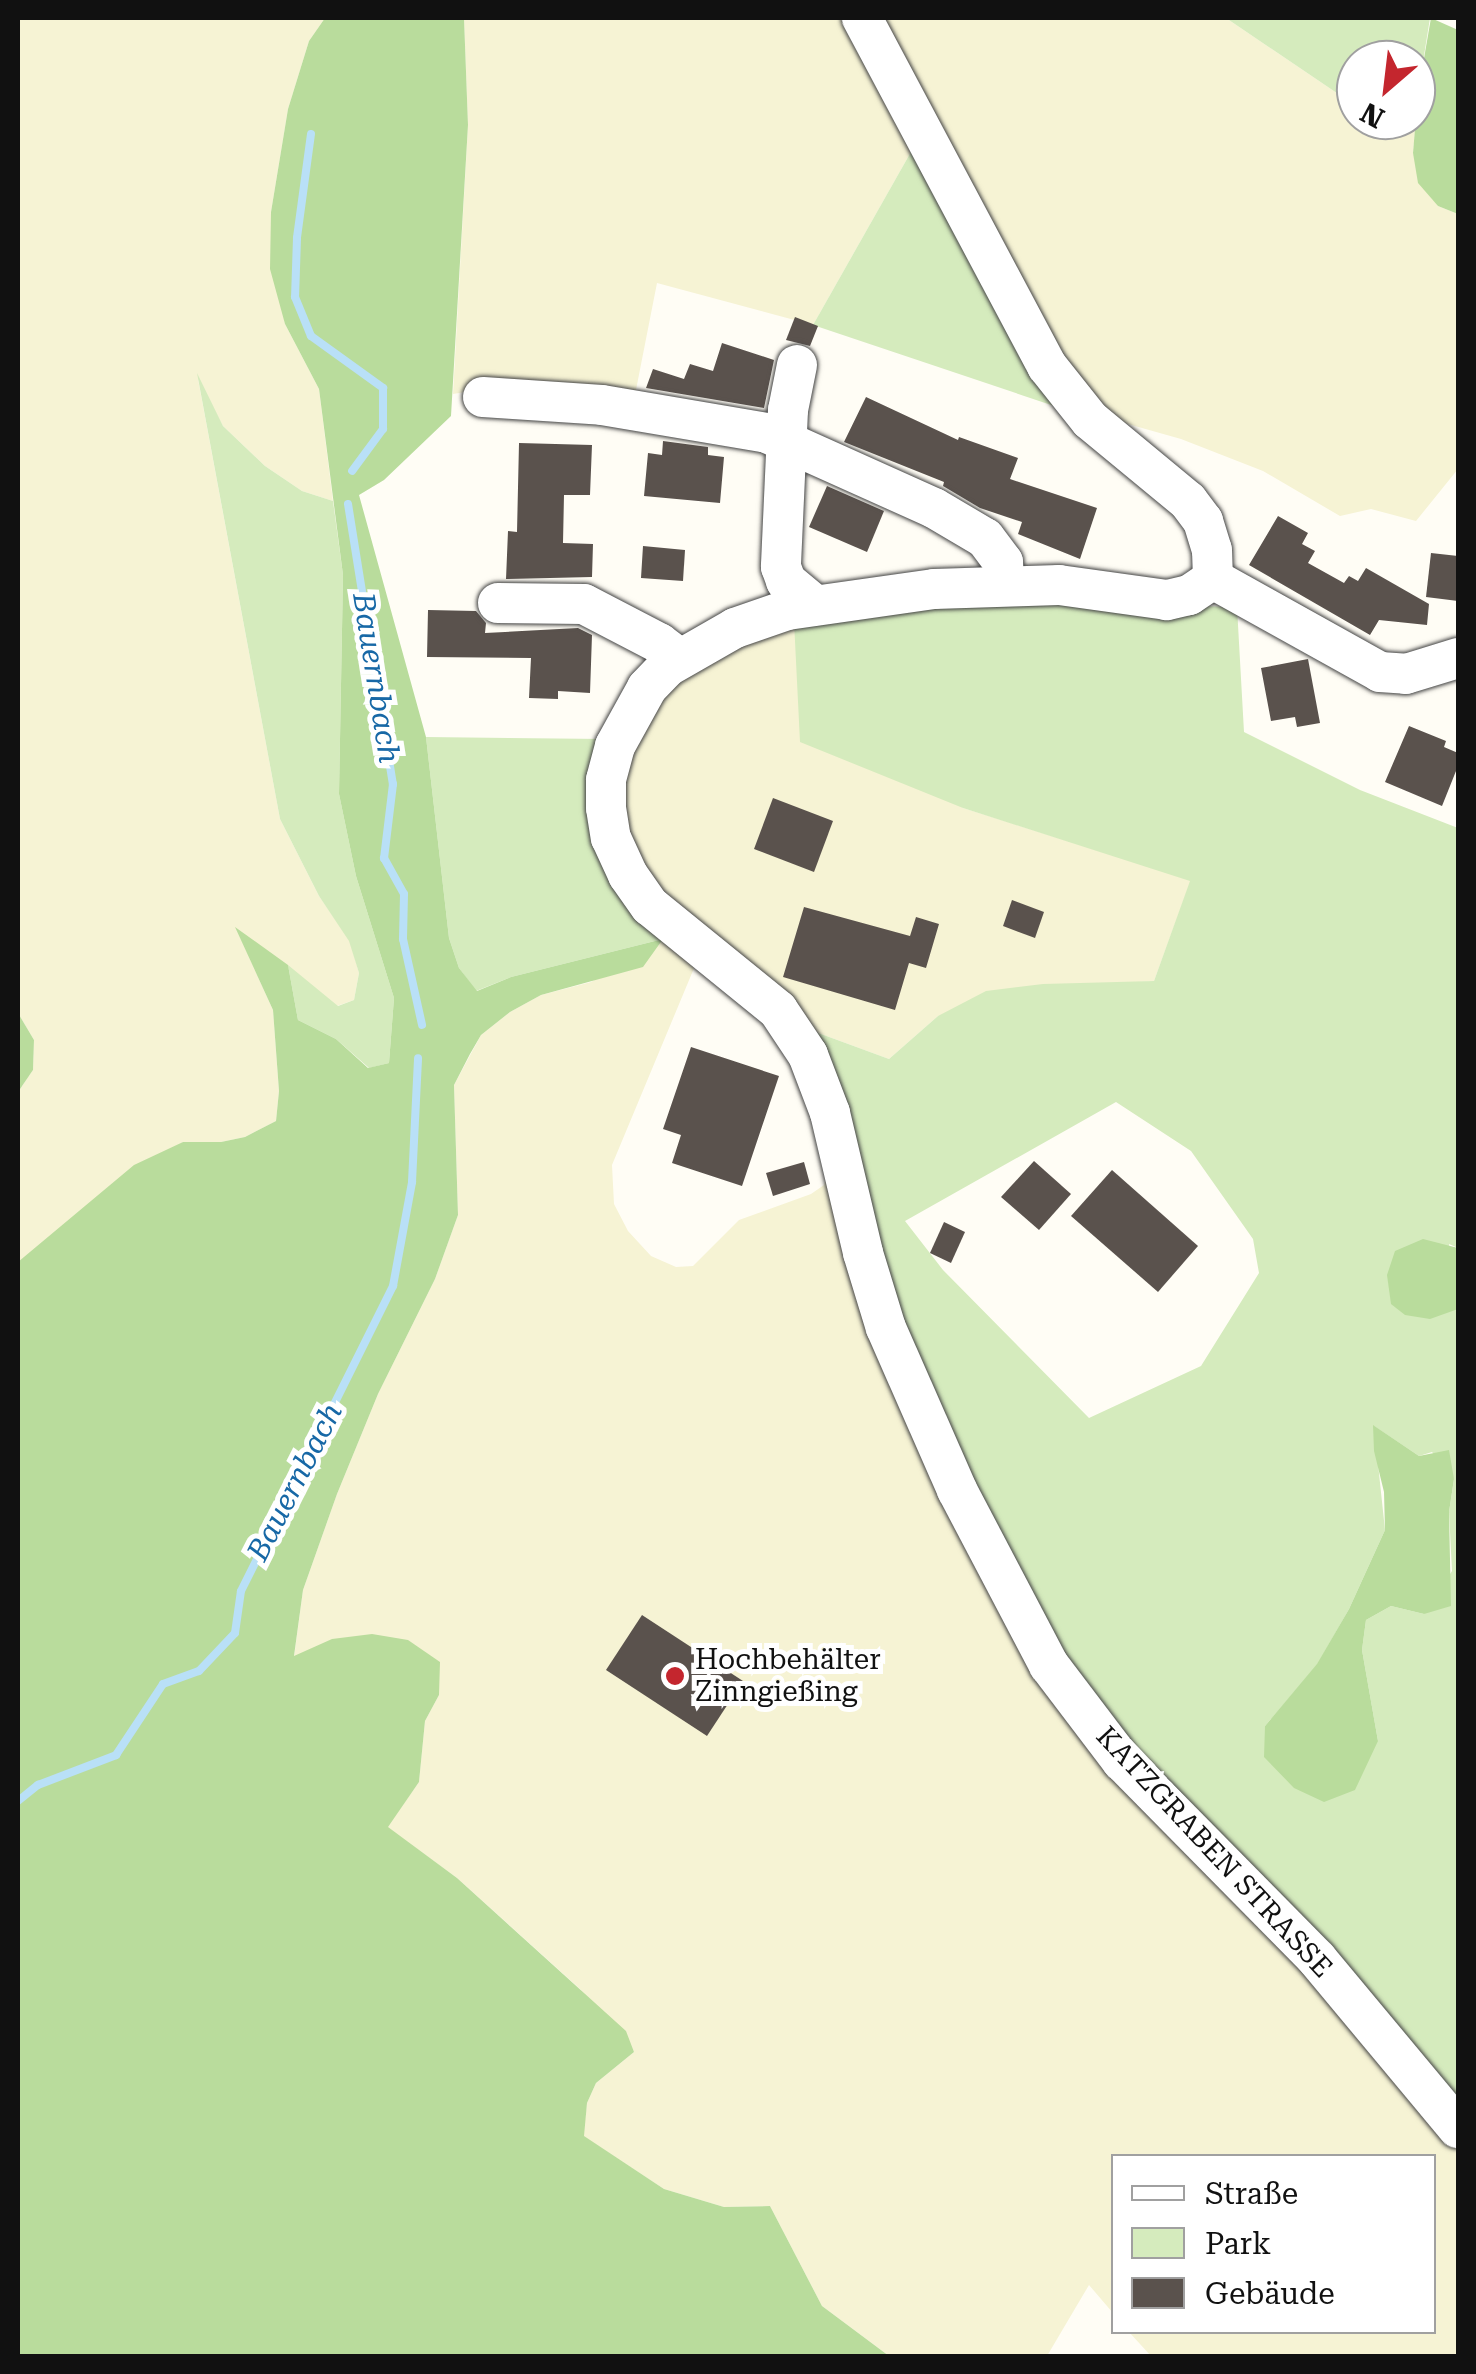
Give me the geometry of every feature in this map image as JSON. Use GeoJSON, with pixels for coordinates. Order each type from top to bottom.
{"type":"FeatureCollection","features":[{"type":"Feature","properties":{"kind":"street"},"geometry":{"type":"LineString","coordinates":[[862,18],[1046,366],[1090,420],[1188,501],[1202,521],[1212,550],[1213,579],[1380,672],[1406,674],[1458,658]]}},
{"type":"Feature","properties":{"kind":"street"},"geometry":{"type":"LineString","coordinates":[[797,365],[786,442],[781,567],[786,581],[815,605]]}},
{"type":"Feature","properties":{"kind":"street"},"geometry":{"type":"LineString","coordinates":[[482,397],[683,417],[767,433],[934,508],[985,538],[1003,562],[1004,583]]}},
{"type":"Feature","properties":{"kind":"street","name":"KATZGRABEN STRASSE"},"geometry":{"type":"LineString","coordinates":[[1213,579],[1190,595],[1167,600],[1059,584],[1004,583],[815,605],[735,628],[680,659],[647,688],[628,716],[606,780],[611,838],[628,875],[650,906],[682,936],[748,983],[778,1010],[808,1055],[830,1113],[863,1254],[892,1343],[957,1490],[1049,1666],[1122,1761],[1318,1959],[1458,2128]]}},
{"type":"Feature","properties":{"kind":"street"},"geometry":{"type":"LineString","coordinates":[[498,603],[584,604],[659,643],[680,659]]}},
{"type":"Feature","properties":{"kind":"shaded area"},"geometry":{"type":"Polygon","coordinates":[[[18,18],[325,18],[309,41],[288,109],[271,212],[285,324],[319,389],[333,501],[302,491],[265,466],[223,426],[198,379],[280,819],[319,896],[350,941],[359,973],[354,1000],[337,1006],[236,928],[273,1010],[279,1091],[276,1121],[245,1137],[221,1142],[183,1142],[18,1262],[18,1092],[33,1070],[34,1040],[18,1013],[18,18]]]}},
{"type":"Feature","properties":{"kind":"shaded area"},"geometry":{"type":"Polygon","coordinates":[[[464,18],[851,18],[916,143],[813,325],[657,283],[634,400],[489,388],[453,394],[468,125],[464,18]]]}},
{"type":"Feature","properties":{"kind":"shaded area"},"geometry":{"type":"Polygon","coordinates":[[[873,18],[1226,18],[1336,92],[1336,140],[1414,140],[1413,153],[1438,206],[1458,214],[1458,469],[1416,521],[1371,509],[1340,516],[1263,471],[1181,439],[1103,417],[1079,391],[873,18]]]}},
{"type":"Feature","properties":{"kind":"shaded area"},"geometry":{"type":"Polygon","coordinates":[[[794,621],[963,808],[1191,880],[1154,981],[1109,984],[938,1016],[889,1059],[802,1027],[641,878],[617,779],[666,682],[794,621]]]}},
{"type":"Feature","properties":{"kind":"shaded area"},"geometry":{"type":"Polygon","coordinates":[[[663,939],[697,961],[612,1165],[614,1204],[628,1231],[651,1256],[676,1267],[693,1266],[739,1220],[811,1194],[824,1185],[830,1172],[1458,2143],[1458,2356],[1151,2356],[1131,2334],[1436,2334],[1436,2154],[1111,2154],[1111,2311],[1089,2285],[1047,2356],[889,2356],[822,2306],[770,2206],[724,2207],[664,2189],[583,2136],[587,2103],[596,2083],[634,2052],[580,1989],[457,1878],[387,1827],[419,1782],[425,1721],[439,1695],[294,1657],[303,1590],[378,1394],[435,1279],[458,1215],[454,1085],[481,1035],[510,1012],[541,995],[591,982],[663,939]]]}},
{"type":"Feature","properties":{"kind":"green space"},"geometry":{"type":"Polygon","coordinates":[[[325,18],[464,18],[468,125],[451,416],[384,480],[359,495],[426,737],[449,938],[459,968],[477,991],[511,977],[663,939],[643,967],[541,995],[510,1012],[481,1035],[454,1085],[458,1215],[435,1279],[378,1394],[337,1494],[303,1590],[294,1656],[332,1639],[372,1634],[408,1640],[440,1662],[439,1695],[425,1721],[419,1782],[388,1827],[457,1878],[626,2031],[634,2052],[596,2083],[587,2103],[584,2136],[664,2189],[724,2207],[770,2206],[822,2306],[889,2356],[18,2356],[18,1262],[134,1165],[183,1142],[221,1142],[245,1137],[276,1121],[279,1091],[273,1010],[235,927],[288,965],[298,1020],[336,1039],[368,1068],[389,1063],[394,998],[356,876],[339,794],[343,575],[319,389],[285,324],[270,269],[271,212],[288,109],[309,41],[325,18]]]}},
{"type":"Feature","properties":{"kind":"green space"},"geometry":{"type":"Polygon","coordinates":[[[1226,18],[1430,18],[1426,40],[1336,40],[1336,92],[1226,18]]]}},
{"type":"Feature","properties":{"kind":"green space"},"geometry":{"type":"Polygon","coordinates":[[[1431,18],[1458,30],[1458,214],[1438,206],[1418,183],[1414,140],[1436,140],[1436,40],[1427,40],[1431,18]]]}},
{"type":"Feature","properties":{"kind":"green space"},"geometry":{"type":"Polygon","coordinates":[[[916,143],[1069,411],[813,325],[916,143]]]}},
{"type":"Feature","properties":{"kind":"green space"},"geometry":{"type":"Polygon","coordinates":[[[197,373],[223,426],[265,466],[302,491],[333,501],[343,575],[339,794],[356,876],[394,998],[389,1063],[369,1068],[336,1039],[298,1020],[288,965],[338,1006],[354,1000],[359,973],[349,941],[319,896],[280,819],[197,373]]]}},
{"type":"Feature","properties":{"kind":"green space"},"geometry":{"type":"Polygon","coordinates":[[[941,599],[1237,607],[1244,732],[1360,790],[1458,828],[1458,1248],[1449,1244],[1458,1309],[1458,2112],[1102,1725],[924,1399],[802,1027],[889,1059],[938,1016],[986,991],[1043,984],[1154,981],[1190,881],[963,808],[800,742],[794,621],[941,599]],[[1116,1102],[905,1221],[943,1270],[1089,1418],[1201,1366],[1259,1273],[1253,1239],[1191,1151],[1116,1102]],[[1374,1426],[1385,1530],[1349,1609],[1317,1665],[1265,1726],[1378,1741],[1362,1650],[1366,1620],[1391,1606],[1424,1614],[1452,1571],[1449,1512],[1454,1479],[1432,1452],[1419,1456],[1374,1426]]]}},
{"type":"Feature","properties":{"kind":"green space"},"geometry":{"type":"Polygon","coordinates":[[[426,737],[605,739],[598,763],[663,939],[511,977],[476,991],[459,968],[449,938],[426,737]]]}},
{"type":"Feature","properties":{"kind":"green space"},"geometry":{"type":"Polygon","coordinates":[[[18,1013],[34,1040],[33,1070],[18,1092],[18,1013]]]}},
{"type":"Feature","properties":{"kind":"green space"},"geometry":{"type":"Polygon","coordinates":[[[1423,1239],[1458,1248],[1458,1309],[1430,1319],[1405,1315],[1391,1304],[1387,1275],[1395,1251],[1423,1239]]]}},
{"type":"Feature","properties":{"kind":"green space"},"geometry":{"type":"Polygon","coordinates":[[[1373,1425],[1419,1456],[1449,1450],[1454,1479],[1449,1512],[1451,1606],[1424,1614],[1391,1606],[1366,1620],[1362,1650],[1378,1741],[1355,1790],[1324,1802],[1294,1788],[1264,1757],[1265,1726],[1317,1664],[1349,1609],[1385,1530],[1384,1492],[1374,1451],[1373,1425]]]}},
{"type":"Feature","properties":{"kind":"building"},"geometry":{"type":"Polygon","coordinates":[[[795,317],[818,326],[810,346],[786,340],[795,317]]]}},
{"type":"Feature","properties":{"kind":"building"},"geometry":{"type":"Polygon","coordinates":[[[722,343],[774,360],[764,408],[646,388],[653,369],[684,379],[690,364],[713,371],[722,343]]]}},
{"type":"Feature","properties":{"kind":"building"},"geometry":{"type":"Polygon","coordinates":[[[866,397],[958,440],[959,437],[1018,458],[1010,479],[1097,508],[1080,559],[1018,534],[1022,522],[980,508],[943,486],[944,482],[844,442],[866,397]]]}},
{"type":"Feature","properties":{"kind":"building"},"geometry":{"type":"Polygon","coordinates":[[[663,441],[708,447],[708,455],[724,457],[720,503],[644,496],[648,453],[662,455],[663,441]]]}},
{"type":"Feature","properties":{"kind":"building"},"geometry":{"type":"Polygon","coordinates":[[[519,443],[592,445],[590,495],[564,495],[563,543],[593,544],[592,577],[506,579],[508,531],[517,532],[519,443]]]}},
{"type":"Feature","properties":{"kind":"building"},"geometry":{"type":"Polygon","coordinates":[[[827,486],[884,511],[867,552],[809,527],[827,486]]]}},
{"type":"Feature","properties":{"kind":"building"},"geometry":{"type":"Polygon","coordinates":[[[1278,516],[1308,533],[1302,544],[1315,551],[1308,563],[1344,583],[1349,576],[1358,581],[1366,568],[1429,604],[1427,625],[1379,620],[1370,635],[1249,565],[1278,516]]]}},
{"type":"Feature","properties":{"kind":"building"},"geometry":{"type":"Polygon","coordinates":[[[643,546],[685,550],[683,581],[641,578],[643,546]]]}},
{"type":"Feature","properties":{"kind":"building"},"geometry":{"type":"Polygon","coordinates":[[[1431,553],[1458,556],[1458,601],[1426,597],[1431,553]]]}},
{"type":"Feature","properties":{"kind":"building"},"geometry":{"type":"Polygon","coordinates":[[[428,610],[476,611],[486,623],[485,633],[578,628],[592,635],[590,693],[558,691],[558,699],[529,698],[531,658],[427,657],[428,610]]]}},
{"type":"Feature","properties":{"kind":"building"},"geometry":{"type":"Polygon","coordinates":[[[1308,659],[1320,723],[1297,727],[1295,717],[1271,721],[1261,668],[1308,659]]]}},
{"type":"Feature","properties":{"kind":"building"},"geometry":{"type":"Polygon","coordinates":[[[1409,726],[1446,741],[1444,747],[1458,753],[1458,766],[1442,806],[1385,782],[1409,726]]]}},
{"type":"Feature","properties":{"kind":"building"},"geometry":{"type":"Polygon","coordinates":[[[773,798],[833,821],[814,872],[754,849],[773,798]]]}},
{"type":"Feature","properties":{"kind":"building"},"geometry":{"type":"Polygon","coordinates":[[[1012,900],[1044,912],[1035,938],[1003,926],[1012,900]]]}},
{"type":"Feature","properties":{"kind":"building"},"geometry":{"type":"Polygon","coordinates":[[[804,907],[910,936],[916,917],[939,924],[926,968],[909,963],[895,1010],[783,977],[804,907]]]}},
{"type":"Feature","properties":{"kind":"building"},"geometry":{"type":"Polygon","coordinates":[[[691,1047],[779,1076],[742,1186],[672,1163],[681,1135],[663,1129],[691,1047]]]}},
{"type":"Feature","properties":{"kind":"building"},"geometry":{"type":"Polygon","coordinates":[[[1034,1161],[1071,1194],[1039,1230],[1001,1197],[1034,1161]]]}},
{"type":"Feature","properties":{"kind":"building"},"geometry":{"type":"Polygon","coordinates":[[[804,1162],[810,1184],[773,1196],[766,1173],[804,1162]]]}},
{"type":"Feature","properties":{"kind":"building"},"geometry":{"type":"Polygon","coordinates":[[[1112,1170],[1198,1246],[1158,1292],[1071,1216],[1112,1170]]]}},
{"type":"Feature","properties":{"kind":"building"},"geometry":{"type":"Polygon","coordinates":[[[944,1222],[965,1232],[951,1263],[930,1253],[944,1222]]]}},
{"type":"Feature","properties":{"kind":"building","name":"Hochbehälter Zinngießing"},"geometry":{"type":"Polygon","coordinates":[[[642,1615],[743,1681],[707,1736],[606,1670],[642,1615]]]}},
{"type":"Feature","properties":{"kind":"waterway","name":"Bauernbach"},"geometry":{"type":"LineString","coordinates":[[311,134],[297,238],[295,297],[311,336],[383,388],[383,429],[352,471]]}},
{"type":"Feature","properties":{"kind":"waterway","name":"Bauernbach"},"geometry":{"type":"LineString","coordinates":[[348,504],[393,784],[384,858],[404,894],[403,939],[422,1025]]}},
{"type":"Feature","properties":{"kind":"waterway","name":"Bauernbach"},"geometry":{"type":"LineString","coordinates":[[18,1801],[38,1785],[116,1755],[163,1684],[199,1671],[235,1633],[241,1591],[393,1286],[412,1182],[418,1058]]}},
{"type":"Feature","properties":{"kind":"place","name":"Hochbehälter Zinngießing"},"geometry":{"type":"Point","coordinates":[675,1676]}}]}
